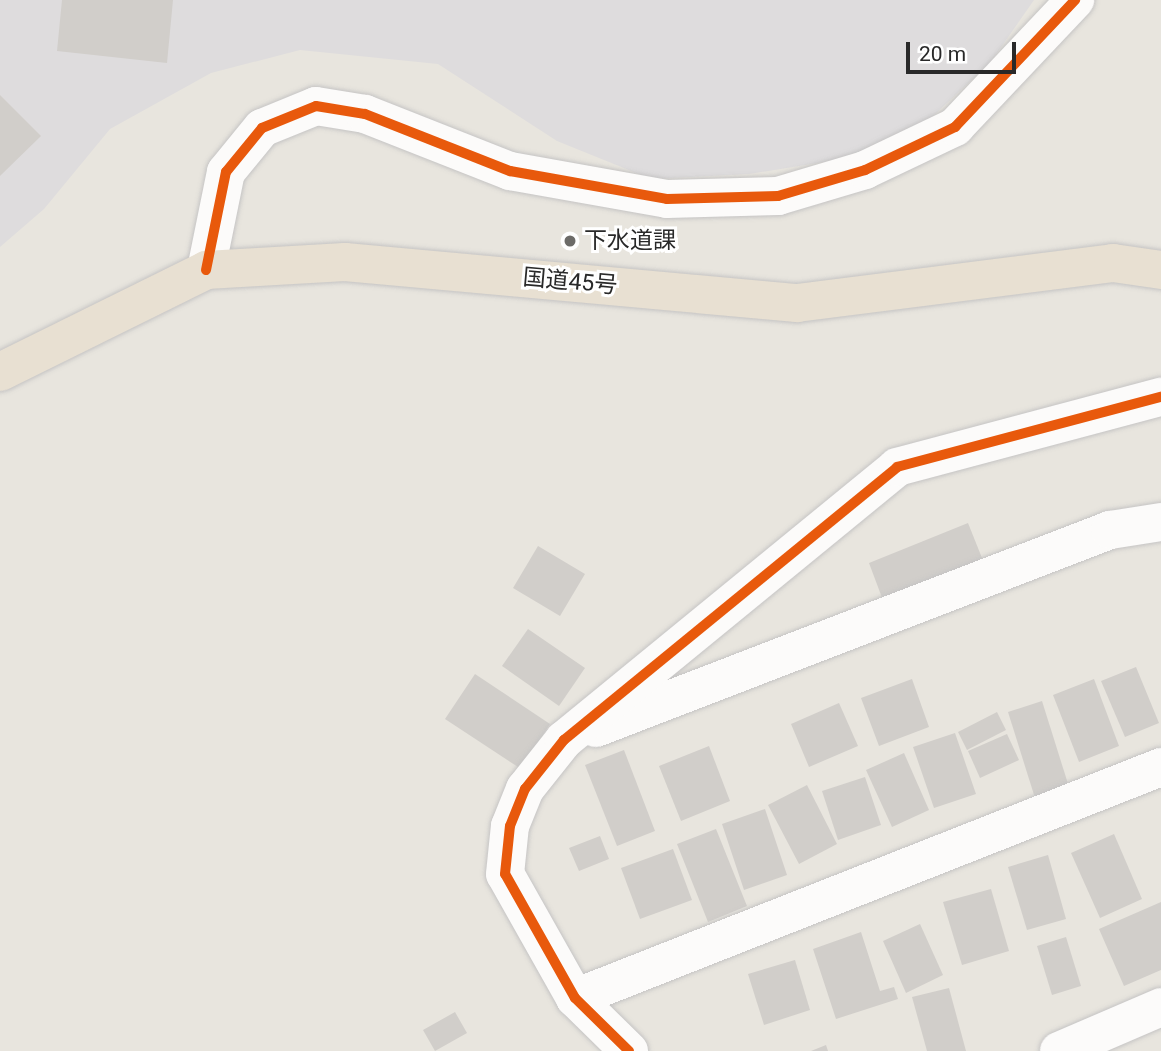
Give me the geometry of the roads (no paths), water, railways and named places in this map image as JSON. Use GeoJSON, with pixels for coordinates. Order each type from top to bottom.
{"type":"FeatureCollection","features":[{"type":"Feature","properties":{"kind":"highway","name":"国道45号"},"geometry":{"type":"LineString","coordinates":[[0,372],[206,270],[345,262],[797,303],[1113,264],[1161,270]]}},
{"type":"Feature","properties":{"kind":"street"},"geometry":{"type":"LineString","coordinates":[[206,270],[226,172],[262,128],[316,106],[365,114],[510,171],[667,200],[778,196],[864,170],[955,127],[1075,0]]}},
{"type":"Feature","properties":{"kind":"street"},"geometry":{"type":"LineString","coordinates":[[629,1051],[575,998],[505,874],[510,826],[524,789],[564,740],[897,467],[1161,397]]}},
{"type":"Feature","properties":{"kind":"street"},"geometry":{"type":"LineString","coordinates":[[564,740],[1110,530],[1161,522]]}},
{"type":"Feature","properties":{"kind":"street"},"geometry":{"type":"LineString","coordinates":[[575,998],[1161,767]]}},
{"type":"Feature","properties":{"kind":"street"},"geometry":{"type":"LineString","coordinates":[[1059,1051],[1161,1007]]}},
{"type":"Feature","properties":{"kind":"place","name":"下水道課"},"geometry":{"type":"Point","coordinates":[570,241]}}]}
